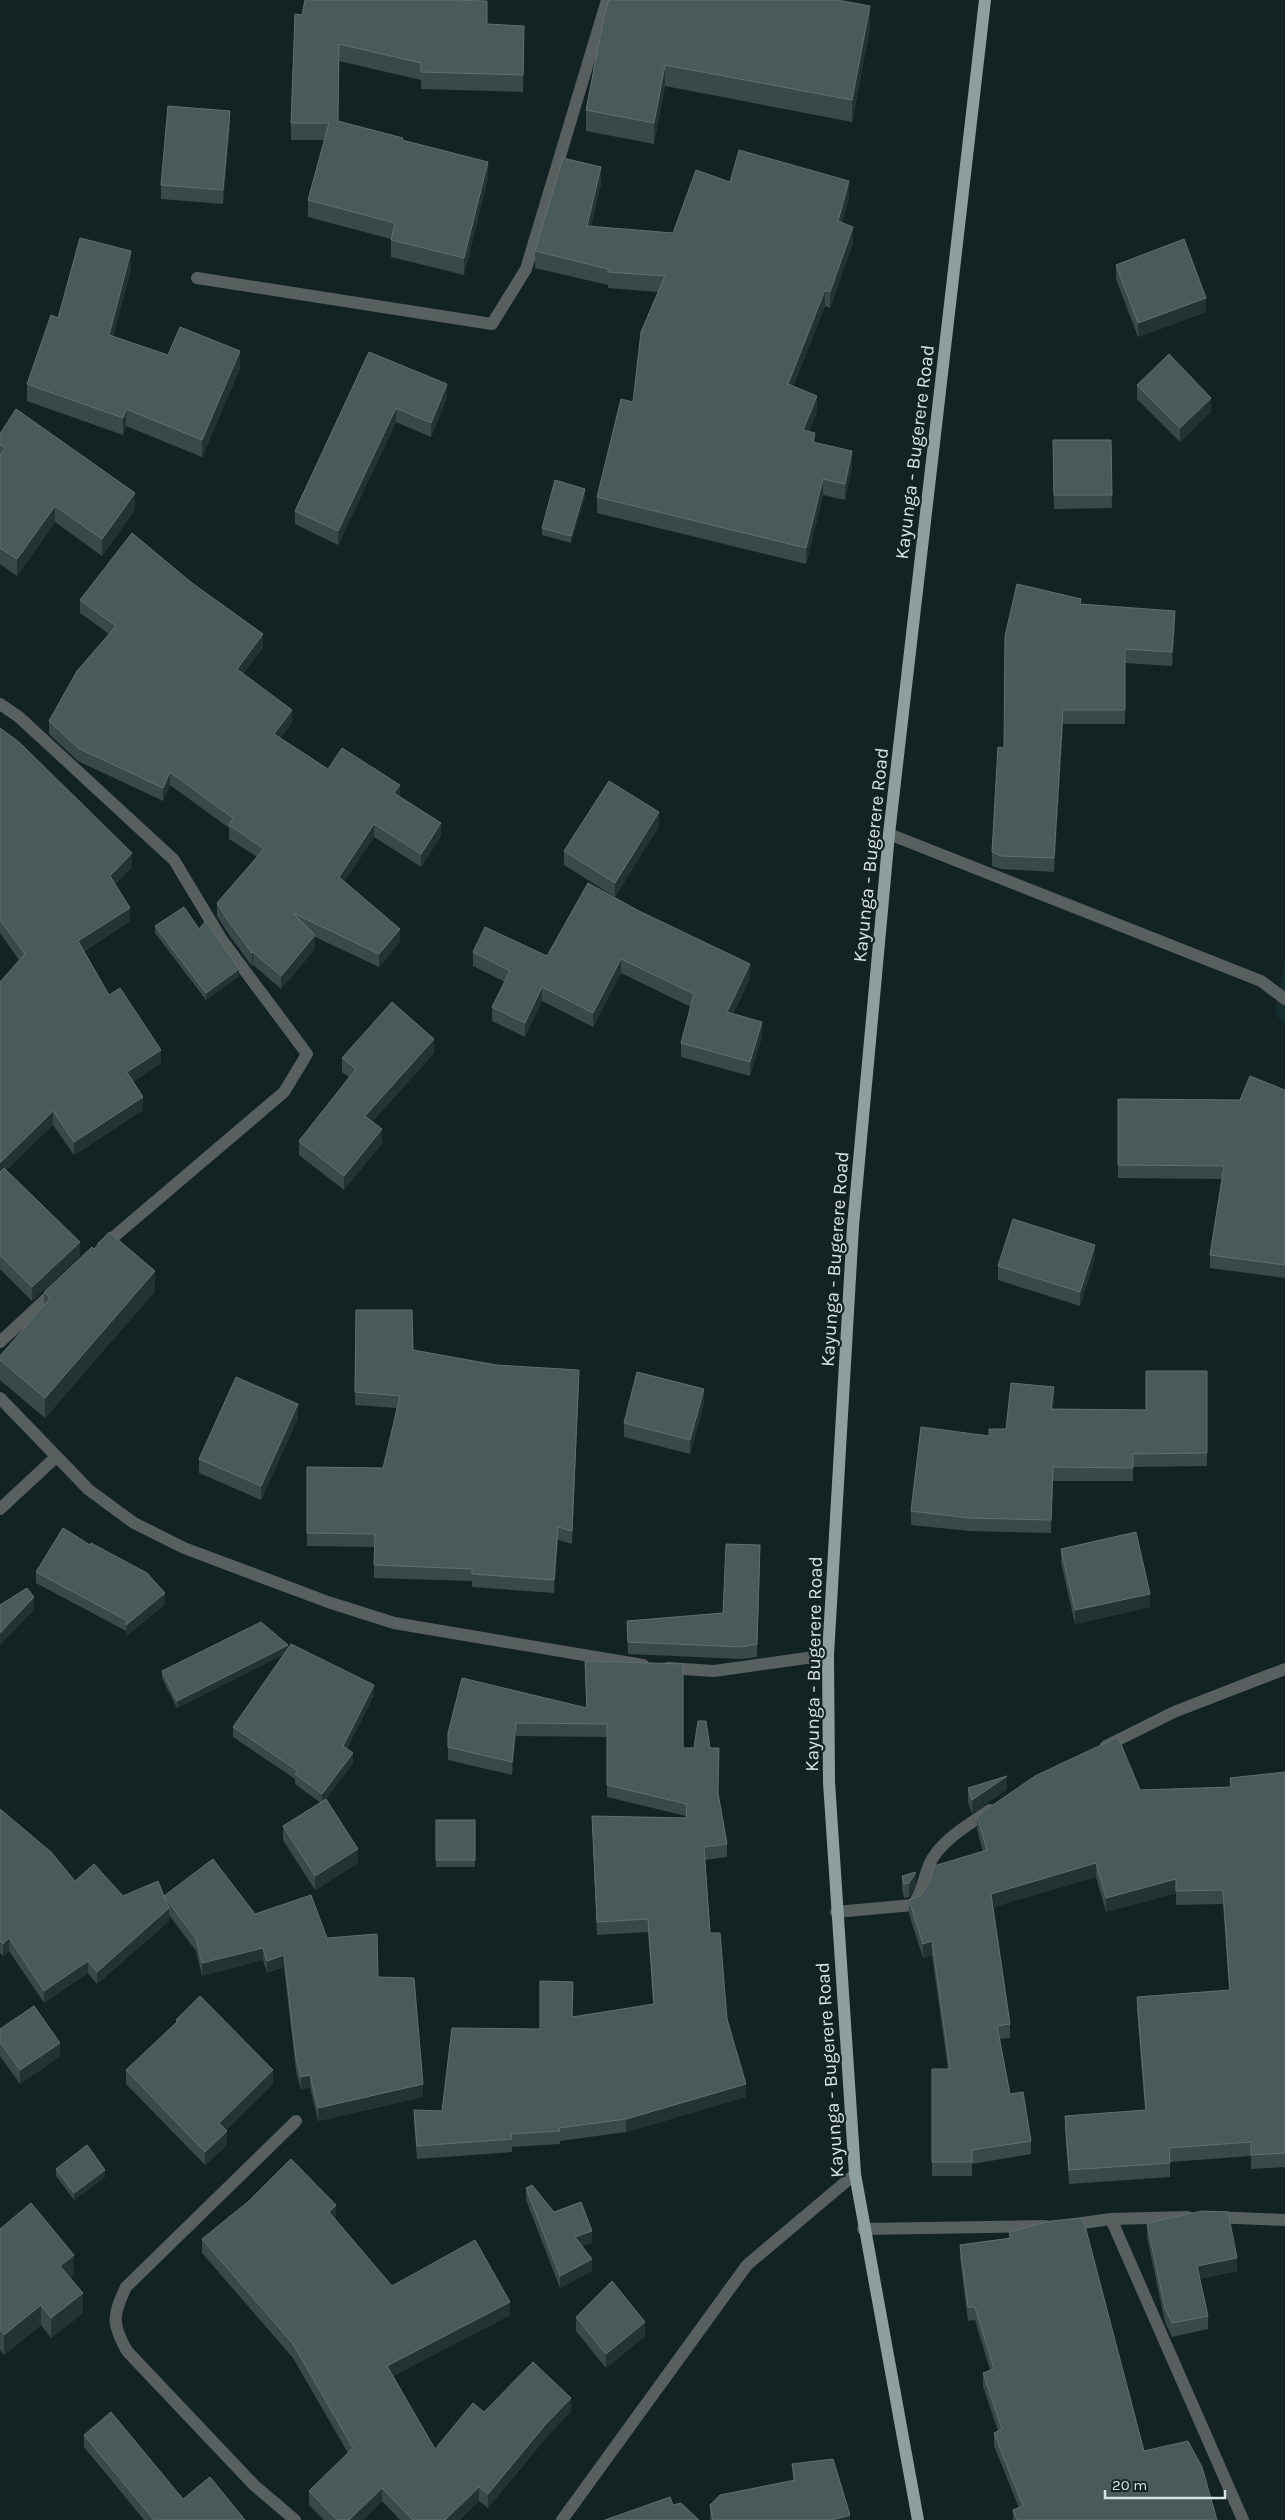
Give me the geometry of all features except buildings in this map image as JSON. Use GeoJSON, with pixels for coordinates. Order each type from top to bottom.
{"type":"FeatureCollection","features":[{"type":"Feature","properties":{"kind":"main road","name":"Kayunga - Bugerere Road"},"geometry":{"type":"LineString","coordinates":[[918,2520],[863,2229],[855,2174],[836,1912],[829,1782],[828,1654],[853,1226],[889,834],[985,0]]}},
{"type":"Feature","properties":{"kind":"street"},"geometry":{"type":"LineString","coordinates":[[196,278],[492,324],[526,269],[607,0]]}},
{"type":"Feature","properties":{"kind":"street"},"geometry":{"type":"LineString","coordinates":[[0,704],[19,717],[174,860],[222,940],[307,1054],[284,1092],[129,1222],[93,1255]]}},
{"type":"Feature","properties":{"kind":"street"},"geometry":{"type":"LineString","coordinates":[[889,834],[1261,981],[1285,999]]}},
{"type":"Feature","properties":{"kind":"street"},"geometry":{"type":"LineString","coordinates":[[0,1342],[65,1282]]}},
{"type":"Feature","properties":{"kind":"street"},"geometry":{"type":"LineString","coordinates":[[0,1398],[89,1490],[134,1524],[184,1548],[328,1602],[394,1622],[654,1667],[714,1671],[828,1654]]}},
{"type":"Feature","properties":{"kind":"street"},"geometry":{"type":"LineString","coordinates":[[0,1510],[56,1456]]}},
{"type":"Feature","properties":{"kind":"street"},"geometry":{"type":"LineString","coordinates":[[1094,1752],[1174,1712],[1285,1669]]}},
{"type":"Feature","properties":{"kind":"street"},"geometry":{"type":"LineString","coordinates":[[836,1912],[913,1905],[923,1891],[929,1865],[945,1842],[1000,1803]]}},
{"type":"Feature","properties":{"kind":"street"},"geometry":{"type":"LineString","coordinates":[[295,2520],[254,2485],[127,2351],[116,2332],[114,2312],[126,2287],[296,2121]]}},
{"type":"Feature","properties":{"kind":"street"},"geometry":{"type":"LineString","coordinates":[[562,2520],[747,2265],[855,2174]]}},
{"type":"Feature","properties":{"kind":"street"},"geometry":{"type":"LineString","coordinates":[[863,2229],[1056,2226],[1111,2219],[1201,2217],[1285,2220]]}},
{"type":"Feature","properties":{"kind":"street"},"geometry":{"type":"LineString","coordinates":[[1111,2219],[1243,2520]]}},
{"type":"Feature","properties":{"kind":"shaded area"},"geometry":{"type":"Polygon","coordinates":[[[1285,960],[1285,1024],[1275,1014],[1285,960]]]}}]}
